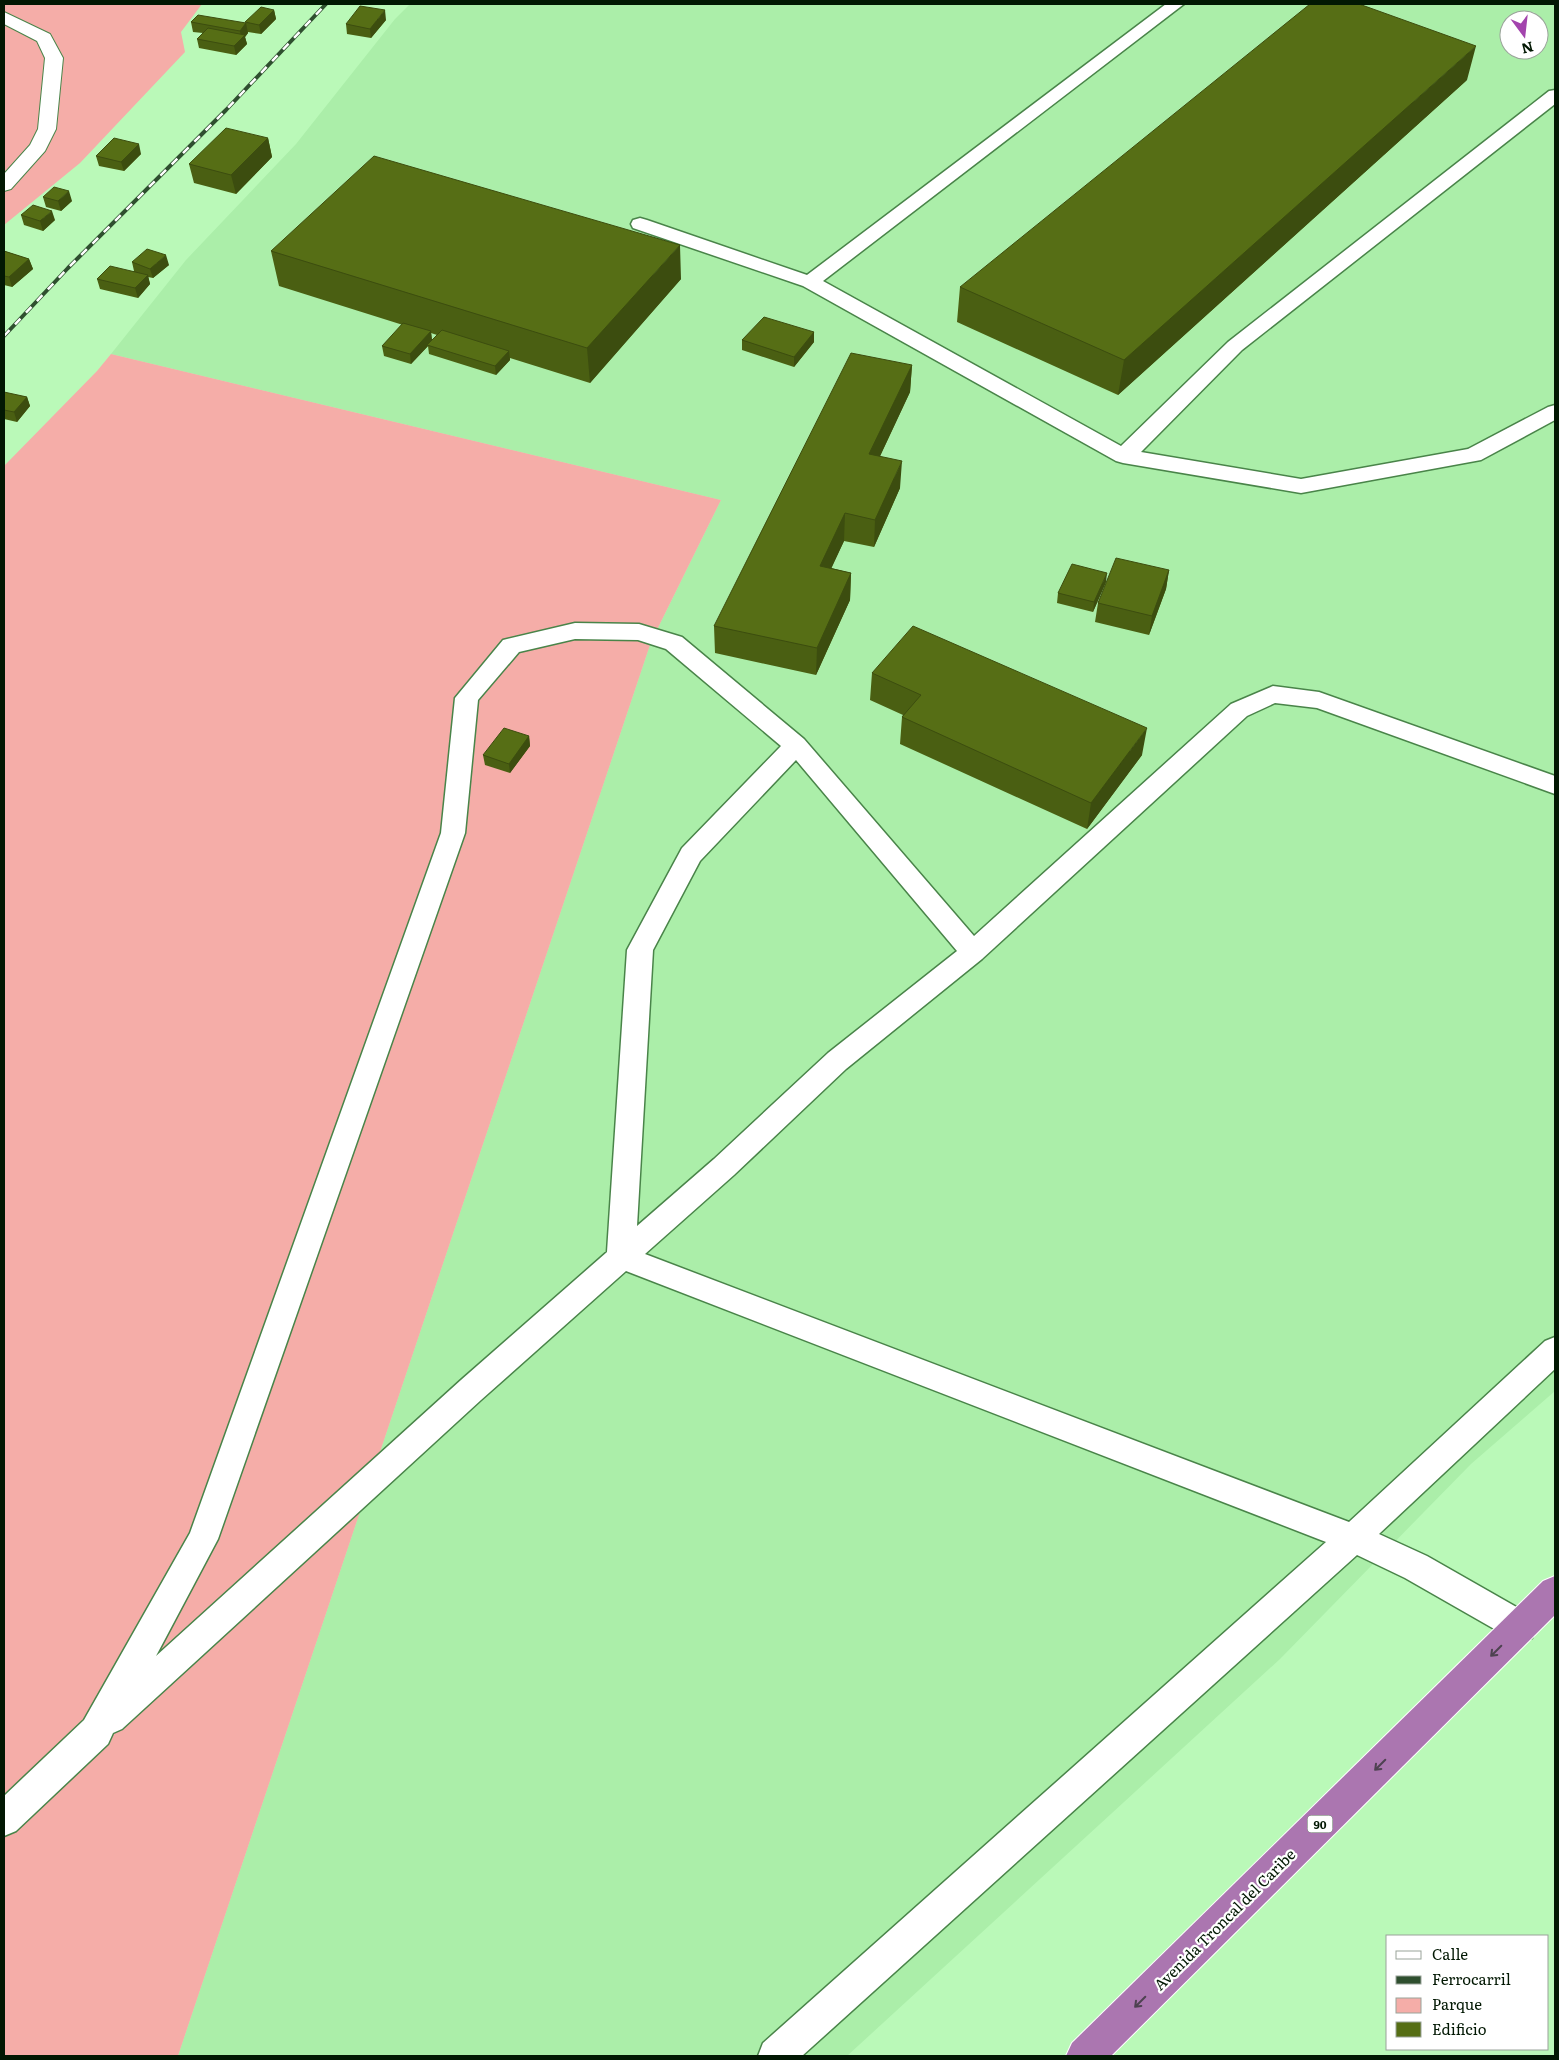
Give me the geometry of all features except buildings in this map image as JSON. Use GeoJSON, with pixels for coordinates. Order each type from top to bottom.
{"type":"FeatureCollection","features":[{"type":"Feature","properties":{"kind":"highway","name":"Avenida Troncal del Caribe"},"geometry":{"type":"LineString","coordinates":[[1085,2056],[1555,1592]]}},
{"type":"Feature","properties":{"kind":"street"},"geometry":{"type":"LineString","coordinates":[[4,17],[44,38],[54,58],[46,129],[38,147],[4,185]]}},
{"type":"Feature","properties":{"kind":"lane"},"geometry":{"type":"LineString","coordinates":[[810,282],[1176,4]]}},
{"type":"Feature","properties":{"kind":"lane"},"geometry":{"type":"LineString","coordinates":[[1123,456],[1142,440],[1235,346],[1555,95]]}},
{"type":"Feature","properties":{"kind":"lane"},"geometry":{"type":"LineString","coordinates":[[640,224],[810,282],[1123,456],[1301,486],[1474,455],[1555,412]]}},
{"type":"Feature","properties":{"kind":"lane"},"geometry":{"type":"LineString","coordinates":[[96,1732],[202,1539],[453,833],[467,698],[511,646],[576,631],[639,632],[674,643],[796,745],[973,952]]}},
{"type":"Feature","properties":{"kind":"lane"},"geometry":{"type":"LineString","coordinates":[[4,1819],[96,1732],[471,1390],[724,1167],[837,1061],[973,952],[1239,710],[1273,694],[1320,700],[1555,786]]}},
{"type":"Feature","properties":{"kind":"lane"},"geometry":{"type":"LineString","coordinates":[[621,1257],[640,950],[691,855],[796,745]]}},
{"type":"Feature","properties":{"kind":"lane"},"geometry":{"type":"LineString","coordinates":[[621,1257],[1353,1538],[1416,1567],[1521,1627]]}},
{"type":"Feature","properties":{"kind":"lane"},"geometry":{"type":"LineString","coordinates":[[776,2056],[1353,1538],[1555,1350]]}},
{"type":"Feature","properties":{"kind":"shaded area"},"geometry":{"type":"Polygon","coordinates":[[[410,4],[1555,4],[1555,1391],[1471,1464],[1280,1659],[847,2056],[178,2056],[651,642],[721,500],[111,354],[186,260],[296,144],[395,19],[410,4]]]}},
{"type":"Feature","properties":{"kind":"green space"},"geometry":{"type":"Polygon","coordinates":[[[4,4],[202,4],[181,32],[185,52],[80,163],[4,225],[4,4]]]}},
{"type":"Feature","properties":{"kind":"green space"},"geometry":{"type":"Polygon","coordinates":[[[111,354],[721,500],[651,642],[178,2056],[4,2056],[4,466],[97,371],[111,354]]]}},
{"type":"Feature","properties":{"kind":"railway"},"geometry":{"type":"LineString","coordinates":[[4,336],[68,268],[226,110],[326,4]]}}]}
